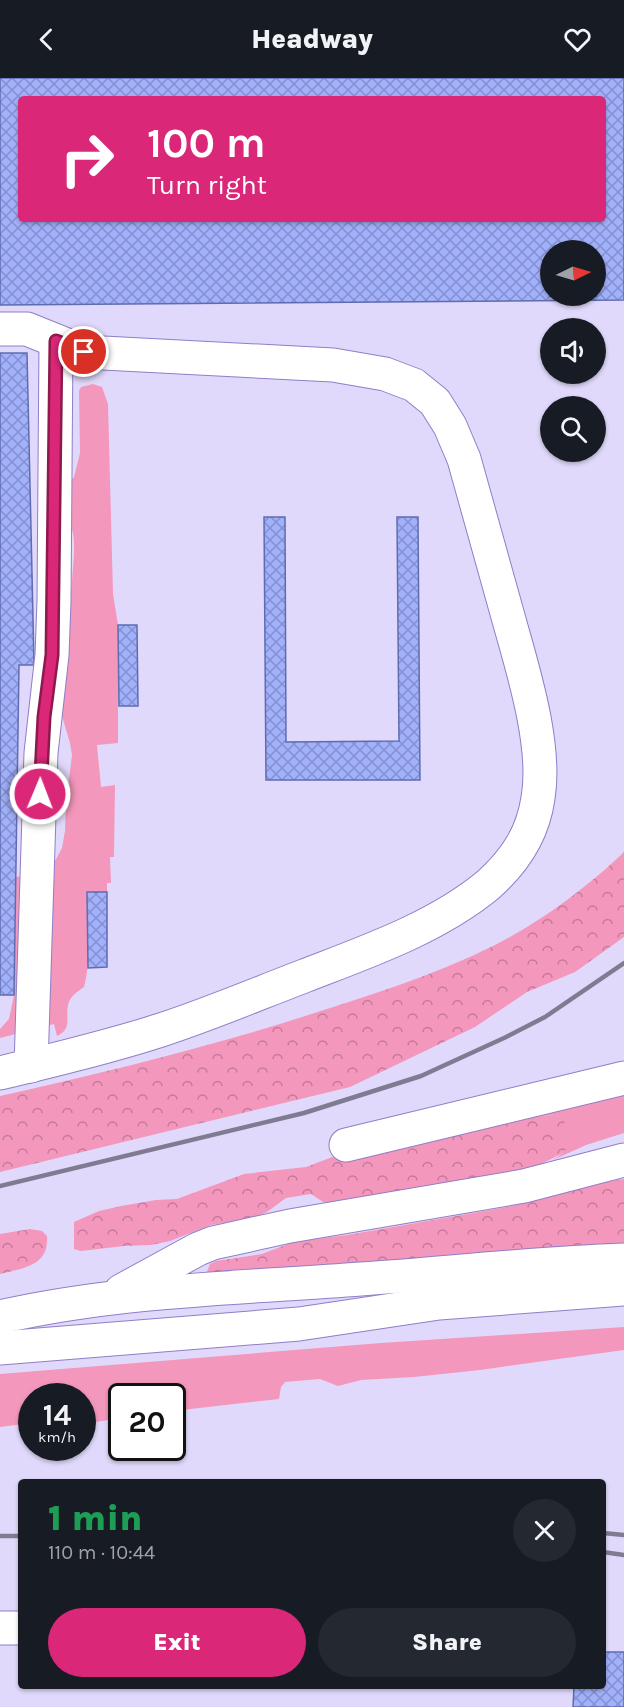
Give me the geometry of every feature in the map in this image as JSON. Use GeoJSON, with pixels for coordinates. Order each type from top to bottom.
{"type":"FeatureCollection","features":[{"type":"Feature","properties":{"kind":"street"},"geometry":{"type":"LineString","coordinates":[[0,329],[27,329],[84,352],[333,365],[385,374],[414,385],[425,393],[442,412],[464,459],[528,686],[540,778],[530,830],[514,859],[487,885],[448,913],[346,960],[189,1020],[30,1066],[41,753],[52,655],[54,612],[56,341]]}},
{"type":"Feature","properties":{"kind":"street"},"geometry":{"type":"LineString","coordinates":[[346,1145],[624,1078]]}},
{"type":"Feature","properties":{"kind":"street"},"geometry":{"type":"LineString","coordinates":[[104,1300],[213,1243],[290,1227],[524,1186],[624,1160]]}},
{"type":"Feature","properties":{"kind":"street"},"geometry":{"type":"LineString","coordinates":[[0,1317],[164,1292],[624,1260]]}},
{"type":"Feature","properties":{"kind":"street"},"geometry":{"type":"LineString","coordinates":[[0,1348],[299,1324],[439,1303],[624,1289]]}},
{"type":"Feature","properties":{"kind":"street"},"geometry":{"type":"LineString","coordinates":[[0,1628],[18,1628]]}},
{"type":"Feature","properties":{"kind":"shaded area"},"geometry":{"type":"Polygon","coordinates":[[[0,78],[624,78],[624,1707],[0,1707],[0,78]]]}},
{"type":"Feature","properties":{"kind":"green space"},"geometry":{"type":"Polygon","coordinates":[[[93,384],[102,387],[108,404],[113,594],[118,625],[118,743],[97,745],[101,787],[115,785],[114,857],[110,857],[111,883],[107,883],[107,892],[87,893],[86,976],[84,987],[74,994],[69,1002],[65,1030],[57,1036],[54,1024],[0,1038],[0,1029],[9,1019],[14,995],[16,877],[32,874],[54,863],[62,848],[65,831],[72,755],[62,716],[74,554],[73,533],[68,522],[69,483],[74,477],[80,453],[79,391],[81,387],[93,384]]]}},
{"type":"Feature","properties":{"kind":"green space"},"geometry":{"type":"Polygon","coordinates":[[[624,852],[624,937],[575,972],[527,992],[475,1027],[350,1087],[0,1172],[0,1096],[225,1040],[349,1002],[423,976],[495,945],[529,926],[579,891],[624,852]]]}},
{"type":"Feature","properties":{"kind":"green space"},"geometry":{"type":"Polygon","coordinates":[[[624,1088],[624,1133],[586,1145],[553,1160],[563,1153],[563,1120],[557,1115],[536,1116],[624,1088]]]}},
{"type":"Feature","properties":{"kind":"green space"},"geometry":{"type":"Polygon","coordinates":[[[557,1115],[564,1120],[569,1145],[563,1153],[531,1169],[336,1205],[323,1202],[311,1194],[286,1198],[267,1212],[253,1218],[211,1225],[170,1241],[151,1245],[81,1251],[74,1249],[74,1222],[99,1211],[156,1200],[177,1199],[244,1174],[306,1167],[335,1156],[536,1116],[557,1115]]]}},
{"type":"Feature","properties":{"kind":"green space"},"geometry":{"type":"Polygon","coordinates":[[[624,1179],[624,1246],[204,1279],[210,1264],[216,1261],[262,1254],[293,1242],[347,1235],[507,1207],[589,1184],[624,1179]]]}},
{"type":"Feature","properties":{"kind":"green space"},"geometry":{"type":"Polygon","coordinates":[[[30,1229],[42,1231],[47,1236],[44,1254],[33,1264],[0,1274],[0,1234],[30,1229]]]}},
{"type":"Feature","properties":{"kind":"green space"},"geometry":{"type":"Polygon","coordinates":[[[624,1327],[624,1350],[480,1370],[361,1380],[338,1386],[320,1379],[285,1382],[281,1387],[279,1399],[186,1410],[186,1383],[108,1383],[108,1420],[96,1422],[96,1383],[18,1383],[18,1425],[0,1427],[0,1374],[381,1343],[624,1327]]]}},
{"type":"Feature","properties":{"kind":"building"},"geometry":{"type":"Polygon","coordinates":[[[0,78],[624,78],[624,300],[606,300],[606,240],[540,240],[540,301],[0,305],[0,78]]]}},
{"type":"Feature","properties":{"kind":"building"},"geometry":{"type":"Polygon","coordinates":[[[0,353],[27,353],[32,573],[34,665],[19,665],[14,995],[0,995],[0,353]]]}},
{"type":"Feature","properties":{"kind":"building"},"geometry":{"type":"Polygon","coordinates":[[[264,517],[285,517],[286,742],[399,741],[397,517],[418,517],[420,780],[266,780],[264,517]]]}},
{"type":"Feature","properties":{"kind":"building"},"geometry":{"type":"Polygon","coordinates":[[[118,625],[137,625],[138,706],[119,706],[118,625]]]}},
{"type":"Feature","properties":{"kind":"building"},"geometry":{"type":"Polygon","coordinates":[[[87,892],[107,892],[107,967],[88,968],[87,892]]]}},
{"type":"Feature","properties":{"kind":"building"},"geometry":{"type":"Polygon","coordinates":[[[606,1652],[624,1652],[624,1707],[573,1707],[574,1689],[606,1689],[606,1652]]]}},
{"type":"Feature","properties":{"kind":"railway"},"geometry":{"type":"LineString","coordinates":[[0,1186],[304,1113],[421,1076],[545,1017],[624,963]]}},
{"type":"Feature","properties":{"kind":"railway"},"geometry":{"type":"LineString","coordinates":[[606,1533],[624,1535]]}},
{"type":"Feature","properties":{"kind":"railway"},"geometry":{"type":"LineString","coordinates":[[0,1536],[18,1536]]}},
{"type":"Feature","properties":{"kind":"railway"},"geometry":{"type":"LineString","coordinates":[[606,1552],[624,1555]]}},
{"type":"Feature","properties":{"kind":"route"},"geometry":{"type":"LineString","coordinates":[[40,794],[41,753],[52,655],[54,601],[56,341],[84,352]]}}]}
